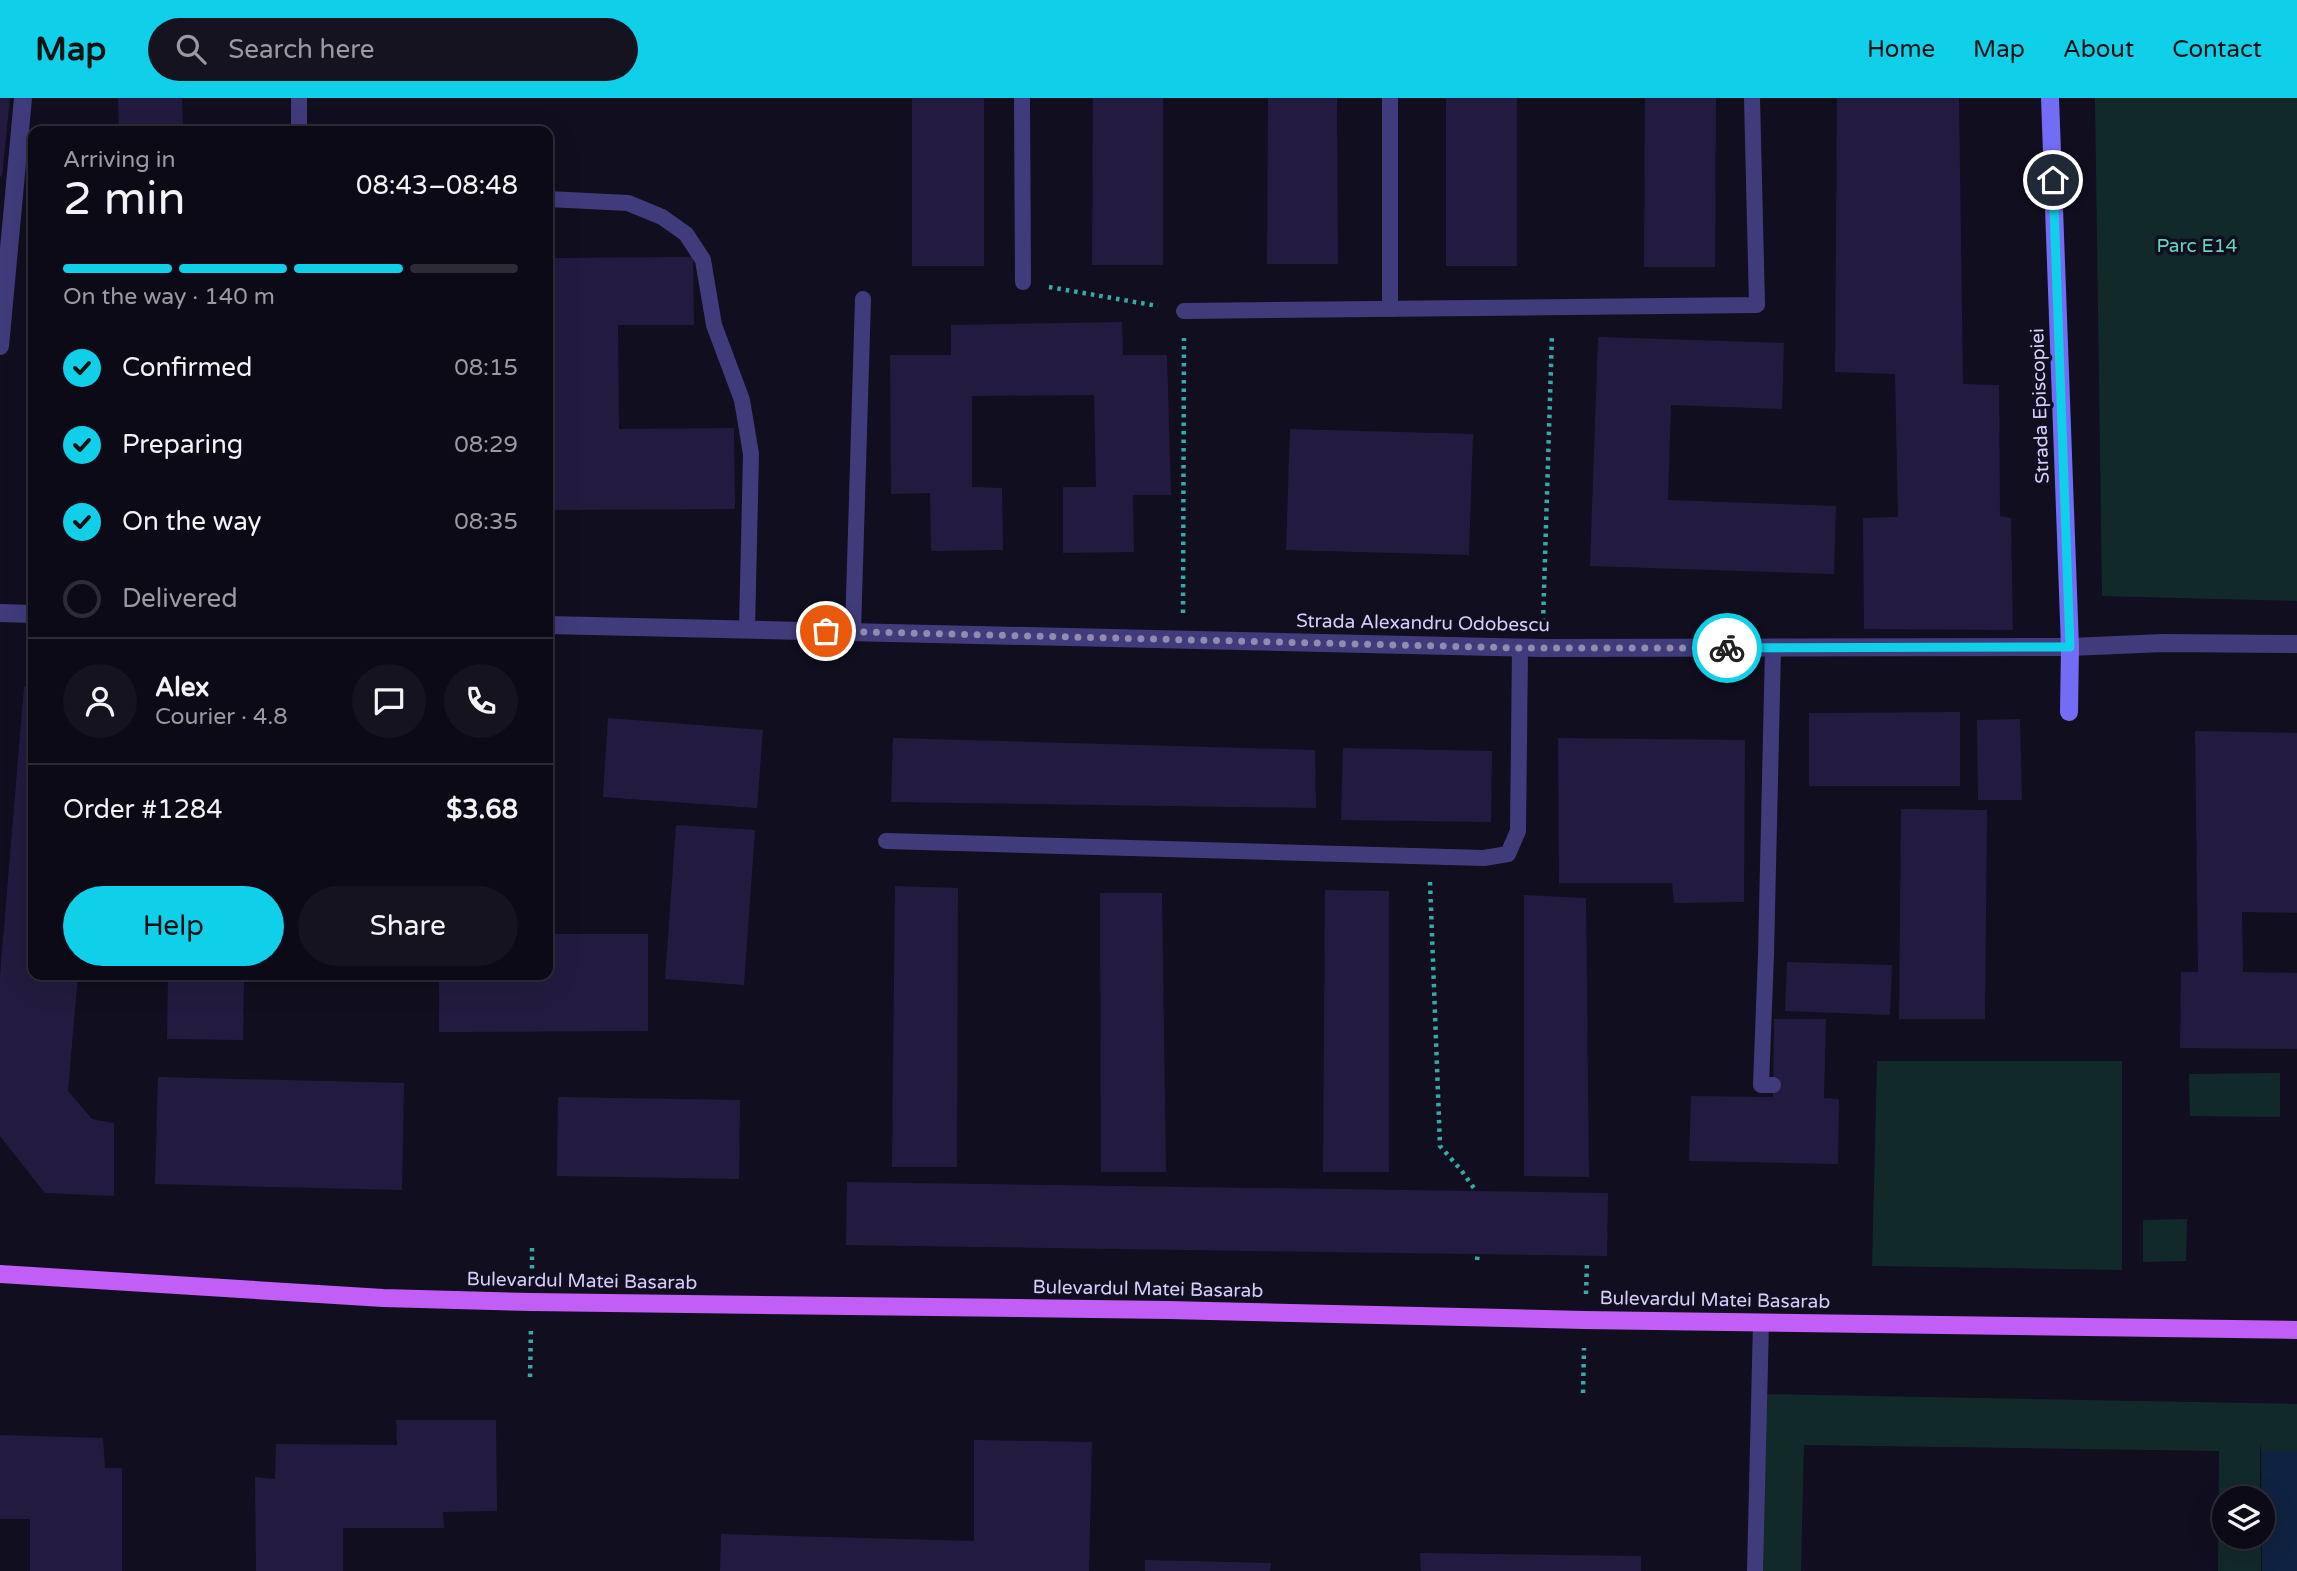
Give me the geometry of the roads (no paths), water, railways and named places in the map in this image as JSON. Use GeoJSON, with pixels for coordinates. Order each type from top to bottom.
{"type":"FeatureCollection","features":[{"type":"Feature","properties":{"kind":"main road","name":"Bulevardul Matei Basarab"},"geometry":{"type":"LineString","coordinates":[[0,1273],[383,1298],[505,1302],[1169,1310],[2297,1330]]}},
{"type":"Feature","properties":{"kind":"street"},"geometry":{"type":"LineString","coordinates":[[0,345],[23,98]]}},
{"type":"Feature","properties":{"kind":"street","name":"Strada Episcopiei"},"geometry":{"type":"LineString","coordinates":[[2050,98],[2070,647],[2069,712]]}},
{"type":"Feature","properties":{"kind":"street"},"geometry":{"type":"LineString","coordinates":[[0,613],[28,614]]}},
{"type":"Feature","properties":{"kind":"street","name":"Strada Alexandru Odobescu"},"geometry":{"type":"LineString","coordinates":[[553,625],[1520,648],[2297,644]]}},
{"type":"Feature","properties":{"kind":"lane"},"geometry":{"type":"LineString","coordinates":[[299,98],[299,126]]}},
{"type":"Feature","properties":{"kind":"lane"},"geometry":{"type":"LineString","coordinates":[[1021,98],[1023,282]]}},
{"type":"Feature","properties":{"kind":"lane"},"geometry":{"type":"LineString","coordinates":[[1390,98],[1390,309]]}},
{"type":"Feature","properties":{"kind":"lane"},"geometry":{"type":"LineString","coordinates":[[1184,311],[1757,306],[1752,98]]}},
{"type":"Feature","properties":{"kind":"lane"},"geometry":{"type":"LineString","coordinates":[[553,199],[628,202],[662,217],[686,234],[703,260],[714,325],[742,400],[751,454],[747,629]]}},
{"type":"Feature","properties":{"kind":"lane"},"geometry":{"type":"LineString","coordinates":[[853,631],[863,299]]}},
{"type":"Feature","properties":{"kind":"lane"},"geometry":{"type":"LineString","coordinates":[[886,841],[1429,857],[1484,858],[1508,854],[1518,831],[1520,648]]}},
{"type":"Feature","properties":{"kind":"lane"},"geometry":{"type":"LineString","coordinates":[[1773,648],[1761,1085],[1773,1086]]}},
{"type":"Feature","properties":{"kind":"lane"},"geometry":{"type":"LineString","coordinates":[[1755,1571],[1761,1322]]}},
{"type":"Feature","properties":{"kind":"water"},"geometry":{"type":"Polygon","coordinates":[[[2261,1451],[2297,1451],[2297,1571],[2262,1571],[2262,1549],[2275,1549],[2275,1486],[2261,1486],[2261,1451]]]}},
{"type":"Feature","properties":{"kind":"park label","name":"Parc E14"},"geometry":{"type":"Point","coordinates":[2197,246]}}]}
